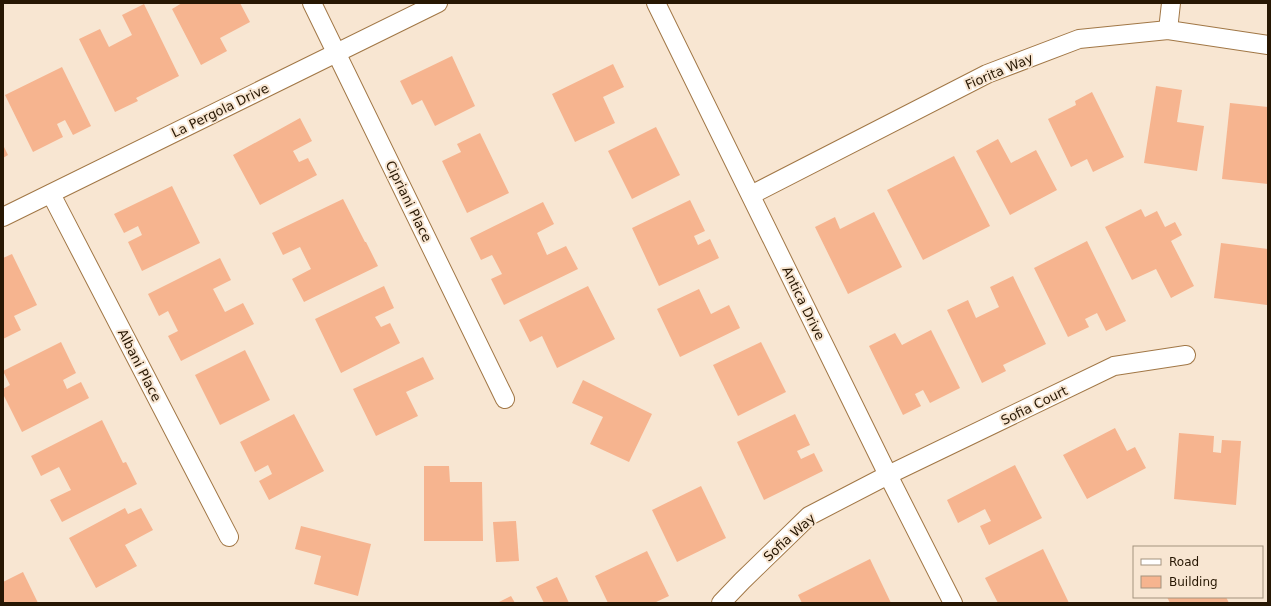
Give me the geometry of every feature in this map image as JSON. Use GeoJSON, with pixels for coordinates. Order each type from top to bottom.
{"type":"FeatureCollection","features":[{"type":"Feature","properties":{"kind":"street","name":"Cipriani Place"},"geometry":{"type":"LineString","coordinates":[[312,3],[505,399]]}},
{"type":"Feature","properties":{"kind":"street","name":"La Pergola Drive"},"geometry":{"type":"LineString","coordinates":[[3,217],[438,3]]}},
{"type":"Feature","properties":{"kind":"street","name":"Antica Drive"},"geometry":{"type":"LineString","coordinates":[[656,3],[888,475],[953,603]]}},
{"type":"Feature","properties":{"kind":"street"},"geometry":{"type":"LineString","coordinates":[[1168,30],[1171,3]]}},
{"type":"Feature","properties":{"kind":"street","name":"Fiorita Way"},"geometry":{"type":"LineString","coordinates":[[751,195],[987,74],[1079,39],[1168,30],[1268,45]]}},
{"type":"Feature","properties":{"kind":"street","name":"Albani Place"},"geometry":{"type":"LineString","coordinates":[[51,194],[228,537]]}},
{"type":"Feature","properties":{"kind":"street","name":"Sofia Court"},"geometry":{"type":"LineString","coordinates":[[888,475],[1114,366],[1186,355]]}},
{"type":"Feature","properties":{"kind":"street","name":"Sofia Way"},"geometry":{"type":"LineString","coordinates":[[721,603],[809,516],[888,475]]}},
{"type":"Feature","properties":{"kind":"building"},"geometry":{"type":"Polygon","coordinates":[[[182,3],[240,3],[250,22],[220,38],[227,51],[201,65],[172,9],[182,3]]]}},
{"type":"Feature","properties":{"kind":"building"},"geometry":{"type":"Polygon","coordinates":[[[144,4],[179,76],[136,98],[138,101],[115,112],[79,39],[100,29],[109,47],[132,35],[122,15],[144,4]]]}},
{"type":"Feature","properties":{"kind":"building"},"geometry":{"type":"Polygon","coordinates":[[[452,56],[475,106],[435,126],[422,100],[412,105],[400,81],[452,56]]]}},
{"type":"Feature","properties":{"kind":"building"},"geometry":{"type":"Polygon","coordinates":[[[613,64],[624,87],[603,97],[615,123],[575,142],[552,94],[613,64]]]}},
{"type":"Feature","properties":{"kind":"building"},"geometry":{"type":"Polygon","coordinates":[[[62,67],[91,126],[73,135],[65,120],[57,124],[63,137],[33,152],[5,95],[62,67]]]}},
{"type":"Feature","properties":{"kind":"building"},"geometry":{"type":"Polygon","coordinates":[[[1156,86],[1182,90],[1177,122],[1204,126],[1197,171],[1144,163],[1156,86]]]}},
{"type":"Feature","properties":{"kind":"building"},"geometry":{"type":"Polygon","coordinates":[[[1092,92],[1124,157],[1093,172],[1087,159],[1071,167],[1048,119],[1076,105],[1075,101],[1092,92]]]}},
{"type":"Feature","properties":{"kind":"building"},"geometry":{"type":"Polygon","coordinates":[[[1230,103],[1268,107],[1268,184],[1222,179],[1230,103]]]}},
{"type":"Feature","properties":{"kind":"building"},"geometry":{"type":"Polygon","coordinates":[[[300,118],[312,141],[293,151],[299,162],[308,158],[317,175],[260,205],[233,155],[300,118]]]}},
{"type":"Feature","properties":{"kind":"building"},"geometry":{"type":"Polygon","coordinates":[[[656,127],[680,175],[632,199],[608,151],[656,127]]]}},
{"type":"Feature","properties":{"kind":"building"},"geometry":{"type":"Polygon","coordinates":[[[480,133],[509,193],[467,213],[442,161],[461,152],[457,144],[480,133]]]}},
{"type":"Feature","properties":{"kind":"building"},"geometry":{"type":"Polygon","coordinates":[[[998,139],[1011,163],[1036,150],[1057,190],[1010,215],[976,151],[998,139]]]}},
{"type":"Feature","properties":{"kind":"building"},"geometry":{"type":"Polygon","coordinates":[[[3,145],[8,155],[3,158],[3,145]]]}},
{"type":"Feature","properties":{"kind":"building"},"geometry":{"type":"Polygon","coordinates":[[[954,156],[990,226],[923,260],[887,190],[954,156]]]}},
{"type":"Feature","properties":{"kind":"building"},"geometry":{"type":"Polygon","coordinates":[[[172,186],[200,243],[142,271],[128,242],[142,235],[138,226],[124,233],[114,214],[172,186]]]}},
{"type":"Feature","properties":{"kind":"building"},"geometry":{"type":"Polygon","coordinates":[[[343,199],[378,266],[304,302],[292,279],[311,269],[300,247],[283,255],[272,233],[343,199]]]}},
{"type":"Feature","properties":{"kind":"building"},"geometry":{"type":"Polygon","coordinates":[[[690,200],[705,231],[694,236],[698,245],[710,239],[719,258],[659,286],[632,228],[690,200]]]}},
{"type":"Feature","properties":{"kind":"building"},"geometry":{"type":"Polygon","coordinates":[[[543,202],[554,224],[537,233],[547,255],[566,246],[578,269],[504,305],[491,279],[502,274],[492,255],[481,260],[470,238],[543,202]]]}},
{"type":"Feature","properties":{"kind":"building"},"geometry":{"type":"Polygon","coordinates":[[[1141,209],[1145,217],[1157,211],[1165,227],[1175,222],[1182,235],[1171,241],[1194,286],[1171,298],[1156,269],[1132,280],[1105,227],[1141,209]]]}},
{"type":"Feature","properties":{"kind":"building"},"geometry":{"type":"Polygon","coordinates":[[[874,212],[902,267],[848,294],[815,227],[835,217],[840,229],[874,212]]]}},
{"type":"Feature","properties":{"kind":"building"},"geometry":{"type":"Polygon","coordinates":[[[1087,241],[1126,321],[1106,331],[1097,313],[1085,319],[1089,327],[1068,337],[1034,268],[1087,241]]]}},
{"type":"Feature","properties":{"kind":"building"},"geometry":{"type":"Polygon","coordinates":[[[1221,243],[1268,249],[1267,305],[1214,298],[1221,243]]]}},
{"type":"Feature","properties":{"kind":"building"},"geometry":{"type":"Polygon","coordinates":[[[12,254],[37,305],[14,316],[21,330],[3,339],[3,258],[12,254]]]}},
{"type":"Feature","properties":{"kind":"building"},"geometry":{"type":"Polygon","coordinates":[[[220,258],[231,280],[213,289],[225,312],[243,303],[254,324],[181,361],[168,336],[178,331],[168,311],[159,316],[148,294],[220,258]]]}},
{"type":"Feature","properties":{"kind":"building"},"geometry":{"type":"Polygon","coordinates":[[[1013,276],[1046,344],[1003,365],[1006,371],[982,383],[947,310],[968,300],[976,318],[999,307],[990,287],[1013,276]]]}},
{"type":"Feature","properties":{"kind":"building"},"geometry":{"type":"Polygon","coordinates":[[[384,286],[394,308],[375,317],[381,327],[390,323],[400,343],[341,373],[315,319],[384,286]]]}},
{"type":"Feature","properties":{"kind":"building"},"geometry":{"type":"Polygon","coordinates":[[[588,286],[615,339],[557,368],[542,336],[530,342],[519,320],[588,286]]]}},
{"type":"Feature","properties":{"kind":"building"},"geometry":{"type":"Polygon","coordinates":[[[699,289],[711,314],[729,305],[740,328],[680,357],[657,309],[699,289]]]}},
{"type":"Feature","properties":{"kind":"building"},"geometry":{"type":"Polygon","coordinates":[[[931,330],[960,388],[930,403],[923,390],[915,394],[921,406],[903,415],[869,346],[895,333],[902,345],[931,330]]]}},
{"type":"Feature","properties":{"kind":"building"},"geometry":{"type":"Polygon","coordinates":[[[61,342],[76,373],[63,380],[67,389],[81,382],[89,398],[22,432],[3,394],[3,389],[10,385],[3,371],[61,342]]]}},
{"type":"Feature","properties":{"kind":"building"},"geometry":{"type":"Polygon","coordinates":[[[761,342],[786,392],[738,416],[713,365],[761,342]]]}},
{"type":"Feature","properties":{"kind":"building"},"geometry":{"type":"Polygon","coordinates":[[[245,350],[270,400],[220,425],[195,375],[245,350]]]}},
{"type":"Feature","properties":{"kind":"building"},"geometry":{"type":"Polygon","coordinates":[[[423,357],[434,379],[406,392],[418,416],[376,436],[353,389],[423,357]]]}},
{"type":"Feature","properties":{"kind":"building"},"geometry":{"type":"Polygon","coordinates":[[[583,380],[652,414],[629,462],[590,444],[603,417],[572,403],[583,380]]]}},
{"type":"Feature","properties":{"kind":"building"},"geometry":{"type":"Polygon","coordinates":[[[294,414],[324,471],[269,500],[259,481],[272,474],[268,465],[255,472],[240,442],[294,414]]]}},
{"type":"Feature","properties":{"kind":"building"},"geometry":{"type":"Polygon","coordinates":[[[795,414],[810,445],[797,451],[801,459],[814,453],[823,471],[764,500],[737,442],[795,414]]]}},
{"type":"Feature","properties":{"kind":"building"},"geometry":{"type":"Polygon","coordinates":[[[102,420],[123,463],[126,462],[137,484],[62,522],[50,500],[71,490],[59,467],[41,476],[31,456],[102,420]]]}},
{"type":"Feature","properties":{"kind":"building"},"geometry":{"type":"Polygon","coordinates":[[[1115,428],[1127,451],[1135,447],[1146,468],[1087,499],[1063,455],[1115,428]]]}},
{"type":"Feature","properties":{"kind":"building"},"geometry":{"type":"Polygon","coordinates":[[[1179,433],[1214,436],[1213,452],[1221,453],[1222,440],[1241,441],[1236,505],[1174,499],[1179,433]]]}},
{"type":"Feature","properties":{"kind":"building"},"geometry":{"type":"Polygon","coordinates":[[[1015,465],[1042,518],[989,545],[980,526],[991,521],[985,509],[958,523],[947,500],[1015,465]]]}},
{"type":"Feature","properties":{"kind":"building"},"geometry":{"type":"Polygon","coordinates":[[[424,466],[449,466],[450,482],[482,482],[483,541],[424,541],[424,466]]]}},
{"type":"Feature","properties":{"kind":"building"},"geometry":{"type":"Polygon","coordinates":[[[701,486],[726,538],[677,562],[652,510],[701,486]]]}},
{"type":"Feature","properties":{"kind":"building"},"geometry":{"type":"Polygon","coordinates":[[[125,508],[128,514],[141,508],[153,530],[125,545],[137,566],[96,588],[69,538],[125,508]]]}},
{"type":"Feature","properties":{"kind":"building"},"geometry":{"type":"Polygon","coordinates":[[[516,521],[519,561],[496,562],[493,522],[516,521]]]}},
{"type":"Feature","properties":{"kind":"building"},"geometry":{"type":"Polygon","coordinates":[[[301,526],[371,544],[358,596],[314,584],[321,556],[295,549],[301,526]]]}},
{"type":"Feature","properties":{"kind":"building"},"geometry":{"type":"Polygon","coordinates":[[[1043,549],[1069,603],[998,603],[985,578],[1043,549]]]}},
{"type":"Feature","properties":{"kind":"building"},"geometry":{"type":"Polygon","coordinates":[[[647,551],[669,596],[654,603],[608,603],[595,576],[647,551]]]}},
{"type":"Feature","properties":{"kind":"building"},"geometry":{"type":"Polygon","coordinates":[[[870,559],[891,603],[802,603],[798,595],[870,559]]]}},
{"type":"Feature","properties":{"kind":"building"},"geometry":{"type":"Polygon","coordinates":[[[23,572],[38,603],[3,603],[3,582],[23,572]]]}},
{"type":"Feature","properties":{"kind":"building"},"geometry":{"type":"Polygon","coordinates":[[[557,577],[569,603],[544,603],[536,587],[557,577]]]}},
{"type":"Feature","properties":{"kind":"building"},"geometry":{"type":"Polygon","coordinates":[[[511,596],[515,603],[497,603],[511,596]]]}},
{"type":"Feature","properties":{"kind":"building"},"geometry":{"type":"Polygon","coordinates":[[[1168,598],[1226,598],[1229,603],[1170,603],[1168,598]]]}}]}
